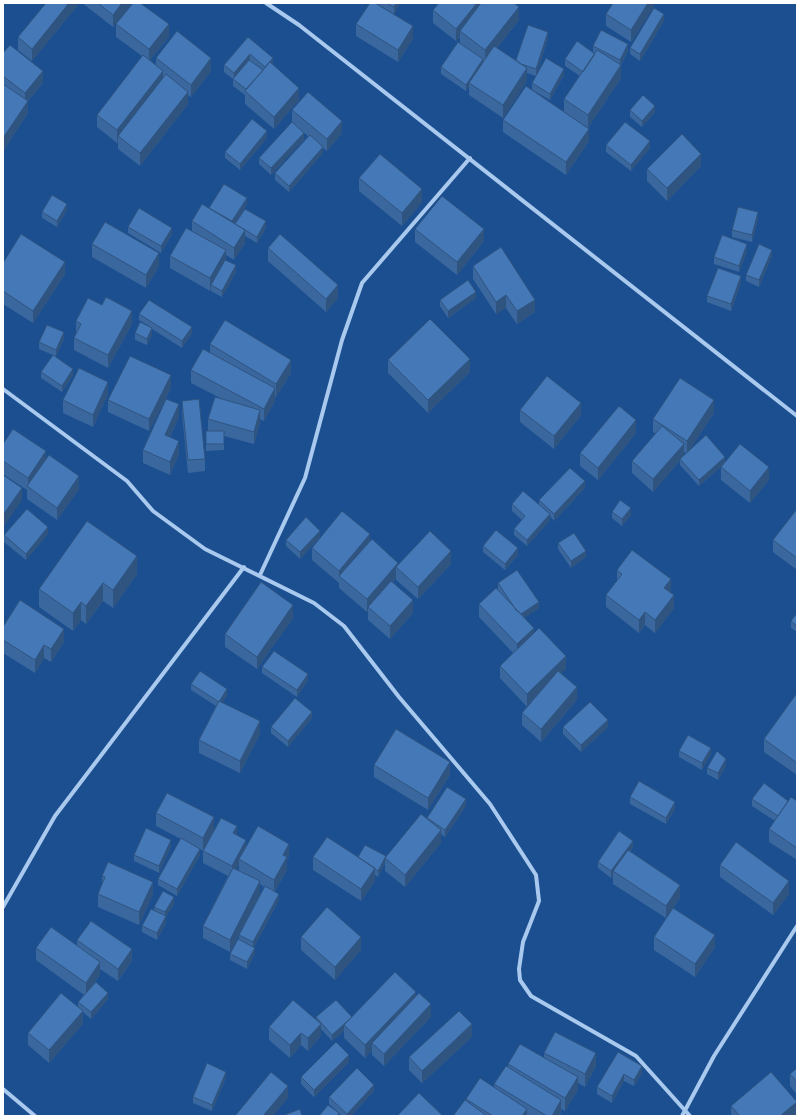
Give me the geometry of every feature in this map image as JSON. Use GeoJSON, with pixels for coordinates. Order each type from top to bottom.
{"type":"FeatureCollection","features":[{"type":"Feature","properties":{"kind":"street"},"geometry":{"type":"LineString","coordinates":[[266,3],[299,25],[797,416]]}},
{"type":"Feature","properties":{"kind":"street"},"geometry":{"type":"LineString","coordinates":[[260,575],[305,478],[342,340],[362,283],[470,158]]}},
{"type":"Feature","properties":{"kind":"street"},"geometry":{"type":"LineString","coordinates":[[3,389],[127,481],[159,515],[205,549],[314,603],[344,626],[399,697],[490,804],[536,875],[539,900],[524,942],[519,969],[520,980],[531,996],[636,1056],[690,1116]]}},
{"type":"Feature","properties":{"kind":"street"},"geometry":{"type":"LineString","coordinates":[[3,907],[55,816],[244,567]]}},
{"type":"Feature","properties":{"kind":"street"},"geometry":{"type":"LineString","coordinates":[[682,1116],[714,1056],[797,926]]}},
{"type":"Feature","properties":{"kind":"street"},"geometry":{"type":"LineString","coordinates":[[3,1089],[35,1116]]}},
{"type":"Feature","properties":{"kind":"building"},"geometry":{"type":"Polygon","coordinates":[[[46,3],[69,3],[32,49],[18,37],[46,3]]]}},
{"type":"Feature","properties":{"kind":"building"},"geometry":{"type":"Polygon","coordinates":[[[98,3],[122,3],[113,15],[98,3]]]}},
{"type":"Feature","properties":{"kind":"building"},"geometry":{"type":"Polygon","coordinates":[[[133,3],[140,3],[169,24],[149,49],[116,24],[133,3]]]}},
{"type":"Feature","properties":{"kind":"building"},"geometry":{"type":"Polygon","coordinates":[[[370,3],[375,3],[413,26],[398,50],[356,24],[370,3]]]}},
{"type":"Feature","properties":{"kind":"building"},"geometry":{"type":"Polygon","coordinates":[[[386,3],[396,3],[394,7],[386,3]]]}},
{"type":"Feature","properties":{"kind":"building"},"geometry":{"type":"Polygon","coordinates":[[[439,3],[477,3],[456,29],[433,10],[439,3]]]}},
{"type":"Feature","properties":{"kind":"building"},"geometry":{"type":"Polygon","coordinates":[[[481,3],[514,3],[519,7],[485,50],[460,31],[481,3]]]}},
{"type":"Feature","properties":{"kind":"building"},"geometry":{"type":"Polygon","coordinates":[[[613,3],[648,3],[631,30],[606,14],[613,3]]]}},
{"type":"Feature","properties":{"kind":"building"},"geometry":{"type":"Polygon","coordinates":[[[654,8],[664,14],[640,54],[630,48],[654,8]]]}},
{"type":"Feature","properties":{"kind":"building"},"geometry":{"type":"Polygon","coordinates":[[[528,25],[548,32],[536,69],[521,64],[516,60],[528,25]]]}},
{"type":"Feature","properties":{"kind":"building"},"geometry":{"type":"Polygon","coordinates":[[[601,30],[628,44],[620,60],[593,46],[601,30]]]}},
{"type":"Feature","properties":{"kind":"building"},"geometry":{"type":"Polygon","coordinates":[[[177,31],[211,58],[191,85],[156,58],[177,31]]]}},
{"type":"Feature","properties":{"kind":"building"},"geometry":{"type":"Polygon","coordinates":[[[248,37],[273,58],[265,67],[250,54],[234,73],[224,65],[248,37]]]}},
{"type":"Feature","properties":{"kind":"building"},"geometry":{"type":"Polygon","coordinates":[[[577,41],[595,54],[583,72],[565,59],[577,41]]]}},
{"type":"Feature","properties":{"kind":"building"},"geometry":{"type":"Polygon","coordinates":[[[458,42],[483,59],[466,85],[441,67],[458,42]]]}},
{"type":"Feature","properties":{"kind":"building"},"geometry":{"type":"Polygon","coordinates":[[[10,45],[43,71],[25,93],[3,76],[3,53],[10,45]]]}},
{"type":"Feature","properties":{"kind":"building"},"geometry":{"type":"Polygon","coordinates":[[[494,46],[527,68],[503,105],[469,83],[494,46]]]}},
{"type":"Feature","properties":{"kind":"building"},"geometry":{"type":"Polygon","coordinates":[[[597,50],[621,65],[588,115],[564,99],[597,50]]]}},
{"type":"Feature","properties":{"kind":"building"},"geometry":{"type":"Polygon","coordinates":[[[143,55],[163,71],[117,130],[97,115],[143,55]]]}},
{"type":"Feature","properties":{"kind":"building"},"geometry":{"type":"Polygon","coordinates":[[[546,58],[564,69],[550,94],[532,83],[546,58]]]}},
{"type":"Feature","properties":{"kind":"building"},"geometry":{"type":"Polygon","coordinates":[[[249,60],[263,70],[246,89],[233,79],[249,60]]]}},
{"type":"Feature","properties":{"kind":"building"},"geometry":{"type":"Polygon","coordinates":[[[270,62],[299,88],[274,117],[245,91],[270,62]]]}},
{"type":"Feature","properties":{"kind":"building"},"geometry":{"type":"Polygon","coordinates":[[[166,74],[188,92],[140,153],[118,136],[166,74]]]}},
{"type":"Feature","properties":{"kind":"building"},"geometry":{"type":"Polygon","coordinates":[[[3,84],[28,101],[3,138],[3,84]]]}},
{"type":"Feature","properties":{"kind":"building"},"geometry":{"type":"Polygon","coordinates":[[[526,86],[589,129],[566,162],[503,120],[526,86]]]}},
{"type":"Feature","properties":{"kind":"building"},"geometry":{"type":"Polygon","coordinates":[[[308,92],[342,121],[327,139],[292,110],[308,92]]]}},
{"type":"Feature","properties":{"kind":"building"},"geometry":{"type":"Polygon","coordinates":[[[643,95],[655,106],[642,121],[630,110],[643,95]]]}},
{"type":"Feature","properties":{"kind":"building"},"geometry":{"type":"Polygon","coordinates":[[[252,119],[267,131],[240,164],[225,152],[252,119]]]}},
{"type":"Feature","properties":{"kind":"building"},"geometry":{"type":"Polygon","coordinates":[[[292,122],[304,133],[271,168],[259,158],[292,122]]]}},
{"type":"Feature","properties":{"kind":"building"},"geometry":{"type":"Polygon","coordinates":[[[625,122],[650,141],[631,165],[606,145],[625,122]]]}},
{"type":"Feature","properties":{"kind":"building"},"geometry":{"type":"Polygon","coordinates":[[[682,134],[701,154],[667,188],[647,169],[682,134]]]}},
{"type":"Feature","properties":{"kind":"building"},"geometry":{"type":"Polygon","coordinates":[[[310,135],[323,147],[289,186],[275,173],[310,135]]]}},
{"type":"Feature","properties":{"kind":"building"},"geometry":{"type":"Polygon","coordinates":[[[380,154],[422,189],[402,213],[359,178],[380,154]]]}},
{"type":"Feature","properties":{"kind":"building"},"geometry":{"type":"Polygon","coordinates":[[[224,184],[247,198],[232,221],[209,208],[224,184]]]}},
{"type":"Feature","properties":{"kind":"building"},"geometry":{"type":"Polygon","coordinates":[[[52,195],[67,204],[57,221],[42,212],[52,195]]]}},
{"type":"Feature","properties":{"kind":"building"},"geometry":{"type":"Polygon","coordinates":[[[442,196],[484,229],[457,262],[415,229],[442,196]]]}},
{"type":"Feature","properties":{"kind":"building"},"geometry":{"type":"Polygon","coordinates":[[[202,204],[245,230],[234,248],[192,221],[202,204]]]}},
{"type":"Feature","properties":{"kind":"building"},"geometry":{"type":"Polygon","coordinates":[[[738,207],[758,212],[752,235],[732,230],[738,207]]]}},
{"type":"Feature","properties":{"kind":"building"},"geometry":{"type":"Polygon","coordinates":[[[139,208],[172,228],[161,246],[128,227],[139,208]]]}},
{"type":"Feature","properties":{"kind":"building"},"geometry":{"type":"Polygon","coordinates":[[[245,209],[266,221],[257,237],[235,224],[245,209]]]}},
{"type":"Feature","properties":{"kind":"building"},"geometry":{"type":"Polygon","coordinates":[[[105,222],[159,253],[146,275],[92,244],[105,222]]]}},
{"type":"Feature","properties":{"kind":"building"},"geometry":{"type":"Polygon","coordinates":[[[186,228],[226,250],[210,278],[170,256],[186,228]]]}},
{"type":"Feature","properties":{"kind":"building"},"geometry":{"type":"Polygon","coordinates":[[[21,234],[65,262],[33,311],[3,291],[3,263],[21,234]]]}},
{"type":"Feature","properties":{"kind":"building"},"geometry":{"type":"Polygon","coordinates":[[[280,234],[338,285],[326,299],[268,248],[280,234]]]}},
{"type":"Feature","properties":{"kind":"building"},"geometry":{"type":"Polygon","coordinates":[[[722,235],[747,244],[739,266],[714,257],[722,235]]]}},
{"type":"Feature","properties":{"kind":"building"},"geometry":{"type":"Polygon","coordinates":[[[759,244],[772,250],[759,280],[746,275],[759,244]]]}},
{"type":"Feature","properties":{"kind":"building"},"geometry":{"type":"Polygon","coordinates":[[[501,247],[535,300],[517,311],[506,295],[496,302],[473,266],[501,247]]]}},
{"type":"Feature","properties":{"kind":"building"},"geometry":{"type":"Polygon","coordinates":[[[225,260],[236,265],[222,291],[211,285],[225,260]]]}},
{"type":"Feature","properties":{"kind":"building"},"geometry":{"type":"Polygon","coordinates":[[[718,268],[741,276],[731,304],[707,296],[718,268]]]}},
{"type":"Feature","properties":{"kind":"building"},"geometry":{"type":"Polygon","coordinates":[[[468,280],[476,292],[448,311],[440,300],[468,280]]]}},
{"type":"Feature","properties":{"kind":"building"},"geometry":{"type":"Polygon","coordinates":[[[106,297],[132,311],[108,355],[74,338],[81,324],[76,321],[88,298],[102,305],[106,297]]]}},
{"type":"Feature","properties":{"kind":"building"},"geometry":{"type":"Polygon","coordinates":[[[149,300],[192,327],[182,341],[139,314],[149,300]]]}},
{"type":"Feature","properties":{"kind":"building"},"geometry":{"type":"Polygon","coordinates":[[[430,319],[470,359],[428,400],[388,360],[430,319]]]}},
{"type":"Feature","properties":{"kind":"building"},"geometry":{"type":"Polygon","coordinates":[[[225,320],[291,360],[276,384],[210,344],[225,320]]]}},
{"type":"Feature","properties":{"kind":"building"},"geometry":{"type":"Polygon","coordinates":[[[140,322],[152,328],[147,339],[135,333],[140,322]]]}},
{"type":"Feature","properties":{"kind":"building"},"geometry":{"type":"Polygon","coordinates":[[[47,325],[64,332],[56,350],[39,342],[47,325]]]}},
{"type":"Feature","properties":{"kind":"building"},"geometry":{"type":"Polygon","coordinates":[[[203,349],[275,388],[264,409],[191,370],[203,349]]]}},
{"type":"Feature","properties":{"kind":"building"},"geometry":{"type":"Polygon","coordinates":[[[53,355],[73,369],[62,386],[41,372],[53,355]]]}},
{"type":"Feature","properties":{"kind":"building"},"geometry":{"type":"Polygon","coordinates":[[[130,356],[171,375],[149,419],[108,400],[130,356]]]}},
{"type":"Feature","properties":{"kind":"building"},"geometry":{"type":"Polygon","coordinates":[[[79,368],[108,382],[93,415],[63,400],[79,368]]]}},
{"type":"Feature","properties":{"kind":"building"},"geometry":{"type":"Polygon","coordinates":[[[547,376],[581,403],[554,436],[520,410],[547,376]]]}},
{"type":"Feature","properties":{"kind":"building"},"geometry":{"type":"Polygon","coordinates":[[[680,378],[714,400],[687,441],[653,419],[680,378]]]}},
{"type":"Feature","properties":{"kind":"building"},"geometry":{"type":"Polygon","coordinates":[[[215,397],[260,410],[254,432],[208,419],[215,397]]]}},
{"type":"Feature","properties":{"kind":"building"},"geometry":{"type":"Polygon","coordinates":[[[166,399],[179,404],[165,435],[179,441],[170,462],[143,450],[166,399]]]}},
{"type":"Feature","properties":{"kind":"building"},"geometry":{"type":"Polygon","coordinates":[[[199,399],[205,459],[188,460],[182,401],[199,399]]]}},
{"type":"Feature","properties":{"kind":"building"},"geometry":{"type":"Polygon","coordinates":[[[619,406],[636,420],[598,468],[580,453],[619,406]]]}},
{"type":"Feature","properties":{"kind":"building"},"geometry":{"type":"Polygon","coordinates":[[[662,426],[684,444],[653,479],[632,461],[662,426]]]}},
{"type":"Feature","properties":{"kind":"building"},"geometry":{"type":"Polygon","coordinates":[[[13,429],[46,451],[28,478],[3,461],[3,444],[13,429]]]}},
{"type":"Feature","properties":{"kind":"building"},"geometry":{"type":"Polygon","coordinates":[[[206,431],[224,431],[224,444],[206,444],[206,431]]]}},
{"type":"Feature","properties":{"kind":"building"},"geometry":{"type":"Polygon","coordinates":[[[706,435],[725,457],[699,480],[680,459],[706,435]]]}},
{"type":"Feature","properties":{"kind":"building"},"geometry":{"type":"Polygon","coordinates":[[[740,444],[769,467],[750,491],[721,467],[740,444]]]}},
{"type":"Feature","properties":{"kind":"building"},"geometry":{"type":"Polygon","coordinates":[[[49,455],[79,476],[57,508],[27,486],[49,455]]]}},
{"type":"Feature","properties":{"kind":"building"},"geometry":{"type":"Polygon","coordinates":[[[570,468],[585,481],[554,514],[539,500],[570,468]]]}},
{"type":"Feature","properties":{"kind":"building"},"geometry":{"type":"Polygon","coordinates":[[[3,475],[22,488],[3,515],[3,475]]]}},
{"type":"Feature","properties":{"kind":"building"},"geometry":{"type":"Polygon","coordinates":[[[523,491],[550,514],[527,540],[514,529],[525,516],[512,504],[523,491]]]}},
{"type":"Feature","properties":{"kind":"building"},"geometry":{"type":"Polygon","coordinates":[[[620,500],[631,508],[622,519],[612,512],[620,500]]]}},
{"type":"Feature","properties":{"kind":"building"},"geometry":{"type":"Polygon","coordinates":[[[27,509],[48,527],[26,554],[4,535],[27,509]]]}},
{"type":"Feature","properties":{"kind":"building"},"geometry":{"type":"Polygon","coordinates":[[[797,509],[797,558],[773,540],[797,509]]]}},
{"type":"Feature","properties":{"kind":"building"},"geometry":{"type":"Polygon","coordinates":[[[342,511],[370,534],[339,571],[312,548],[342,511]]]}},
{"type":"Feature","properties":{"kind":"building"},"geometry":{"type":"Polygon","coordinates":[[[306,517],[320,531],[300,552],[286,540],[306,517]]]}},
{"type":"Feature","properties":{"kind":"building"},"geometry":{"type":"Polygon","coordinates":[[[87,521],[137,556],[113,590],[103,583],[86,606],[81,602],[73,613],[39,589],[87,521]]]}},
{"type":"Feature","properties":{"kind":"building"},"geometry":{"type":"Polygon","coordinates":[[[496,530],[518,548],[505,564],[483,546],[496,530]]]}},
{"type":"Feature","properties":{"kind":"building"},"geometry":{"type":"Polygon","coordinates":[[[430,531],[451,551],[418,587],[396,567],[430,531]]]}},
{"type":"Feature","properties":{"kind":"building"},"geometry":{"type":"Polygon","coordinates":[[[574,533],[586,551],[571,561],[558,543],[574,533]]]}},
{"type":"Feature","properties":{"kind":"building"},"geometry":{"type":"Polygon","coordinates":[[[372,539],[398,563],[367,599],[339,576],[372,539]]]}},
{"type":"Feature","properties":{"kind":"building"},"geometry":{"type":"Polygon","coordinates":[[[632,550],[671,579],[664,588],[674,595],[655,620],[645,612],[639,620],[606,595],[622,574],[617,570],[632,550]]]}},
{"type":"Feature","properties":{"kind":"building"},"geometry":{"type":"Polygon","coordinates":[[[517,570],[539,602],[521,614],[516,610],[498,583],[517,570]]]}},
{"type":"Feature","properties":{"kind":"building"},"geometry":{"type":"Polygon","coordinates":[[[391,581],[413,600],[390,626],[368,607],[391,581]]]}},
{"type":"Feature","properties":{"kind":"building"},"geometry":{"type":"Polygon","coordinates":[[[261,582],[293,605],[257,657],[225,634],[261,582]]]}},
{"type":"Feature","properties":{"kind":"building"},"geometry":{"type":"Polygon","coordinates":[[[496,588],[534,628],[517,644],[479,604],[496,588]]]}},
{"type":"Feature","properties":{"kind":"building"},"geometry":{"type":"Polygon","coordinates":[[[20,600],[64,629],[51,649],[44,645],[35,660],[3,640],[3,627],[20,600]]]}},
{"type":"Feature","properties":{"kind":"building"},"geometry":{"type":"Polygon","coordinates":[[[797,613],[797,626],[791,621],[797,613]]]}},
{"type":"Feature","properties":{"kind":"building"},"geometry":{"type":"Polygon","coordinates":[[[539,628],[566,656],[527,694],[500,666],[539,628]]]}},
{"type":"Feature","properties":{"kind":"building"},"geometry":{"type":"Polygon","coordinates":[[[274,651],[308,674],[297,690],[262,667],[274,651]]]}},
{"type":"Feature","properties":{"kind":"building"},"geometry":{"type":"Polygon","coordinates":[[[200,671],[227,689],[219,702],[191,684],[200,671]]]}},
{"type":"Feature","properties":{"kind":"building"},"geometry":{"type":"Polygon","coordinates":[[[558,671],[577,687],[541,729],[522,713],[558,671]]]}},
{"type":"Feature","properties":{"kind":"building"},"geometry":{"type":"Polygon","coordinates":[[[797,693],[797,763],[764,739],[797,693]]]}},
{"type":"Feature","properties":{"kind":"building"},"geometry":{"type":"Polygon","coordinates":[[[295,698],[312,712],[288,741],[271,727],[295,698]]]}},
{"type":"Feature","properties":{"kind":"building"},"geometry":{"type":"Polygon","coordinates":[[[219,701],[260,721],[240,761],[199,740],[219,701]]]}},
{"type":"Feature","properties":{"kind":"building"},"geometry":{"type":"Polygon","coordinates":[[[590,702],[608,720],[581,745],[563,727],[590,702]]]}},
{"type":"Feature","properties":{"kind":"building"},"geometry":{"type":"Polygon","coordinates":[[[396,729],[450,762],[428,798],[374,765],[396,729]]]}},
{"type":"Feature","properties":{"kind":"building"},"geometry":{"type":"Polygon","coordinates":[[[688,735],[711,748],[702,763],[679,751],[688,735]]]}},
{"type":"Feature","properties":{"kind":"building"},"geometry":{"type":"Polygon","coordinates":[[[717,751],[726,759],[718,773],[707,768],[717,751]]]}},
{"type":"Feature","properties":{"kind":"building"},"geometry":{"type":"Polygon","coordinates":[[[639,781],[675,802],[666,818],[630,797],[639,781]]]}},
{"type":"Feature","properties":{"kind":"building"},"geometry":{"type":"Polygon","coordinates":[[[764,783],[788,801],[778,816],[752,799],[764,783]]]}},
{"type":"Feature","properties":{"kind":"building"},"geometry":{"type":"Polygon","coordinates":[[[447,787],[466,799],[445,830],[427,818],[447,787]]]}},
{"type":"Feature","properties":{"kind":"building"},"geometry":{"type":"Polygon","coordinates":[[[167,793],[214,817],[203,838],[156,813],[167,793]]]}},
{"type":"Feature","properties":{"kind":"building"},"geometry":{"type":"Polygon","coordinates":[[[791,797],[797,801],[797,848],[769,829],[791,797]]]}},
{"type":"Feature","properties":{"kind":"building"},"geometry":{"type":"Polygon","coordinates":[[[421,814],[441,830],[405,875],[385,858],[421,814]]]}},
{"type":"Feature","properties":{"kind":"building"},"geometry":{"type":"Polygon","coordinates":[[[221,818],[237,826],[233,833],[246,840],[232,866],[203,851],[221,818]]]}},
{"type":"Feature","properties":{"kind":"building"},"geometry":{"type":"Polygon","coordinates":[[[258,826],[289,844],[283,855],[287,857],[274,880],[239,859],[258,826]]]}},
{"type":"Feature","properties":{"kind":"building"},"geometry":{"type":"Polygon","coordinates":[[[146,828],[171,840],[159,866],[134,855],[146,828]]]}},
{"type":"Feature","properties":{"kind":"building"},"geometry":{"type":"Polygon","coordinates":[[[619,831],[633,841],[611,871],[598,862],[619,831]]]}},
{"type":"Feature","properties":{"kind":"building"},"geometry":{"type":"Polygon","coordinates":[[[327,837],[375,868],[361,889],[313,857],[327,837]]]}},
{"type":"Feature","properties":{"kind":"building"},"geometry":{"type":"Polygon","coordinates":[[[181,838],[200,849],[177,889],[158,879],[181,838]]]}},
{"type":"Feature","properties":{"kind":"building"},"geometry":{"type":"Polygon","coordinates":[[[736,842],[789,881],[773,903],[720,865],[736,842]]]}},
{"type":"Feature","properties":{"kind":"building"},"geometry":{"type":"Polygon","coordinates":[[[365,845],[386,856],[378,871],[358,857],[365,845]]]}},
{"type":"Feature","properties":{"kind":"building"},"geometry":{"type":"Polygon","coordinates":[[[628,850],[680,885],[666,906],[613,871],[628,850]]]}},
{"type":"Feature","properties":{"kind":"building"},"geometry":{"type":"Polygon","coordinates":[[[108,862],[153,882],[139,912],[98,894],[105,877],[102,876],[108,862]]]}},
{"type":"Feature","properties":{"kind":"building"},"geometry":{"type":"Polygon","coordinates":[[[233,868],[260,881],[230,940],[203,926],[233,868]]]}},
{"type":"Feature","properties":{"kind":"building"},"geometry":{"type":"Polygon","coordinates":[[[265,886],[279,894],[253,942],[239,935],[265,886]]]}},
{"type":"Feature","properties":{"kind":"building"},"geometry":{"type":"Polygon","coordinates":[[[163,891],[174,897],[165,912],[154,907],[163,891]]]}},
{"type":"Feature","properties":{"kind":"building"},"geometry":{"type":"Polygon","coordinates":[[[327,907],[361,937],[335,967],[301,937],[327,907]]]}},
{"type":"Feature","properties":{"kind":"building"},"geometry":{"type":"Polygon","coordinates":[[[673,908],[715,935],[695,964],[654,937],[673,908]]]}},
{"type":"Feature","properties":{"kind":"building"},"geometry":{"type":"Polygon","coordinates":[[[151,909],[166,916],[157,933],[142,926],[151,909]]]}},
{"type":"Feature","properties":{"kind":"building"},"geometry":{"type":"Polygon","coordinates":[[[91,921],[132,949],[118,969],[77,940],[91,921]]]}},
{"type":"Feature","properties":{"kind":"building"},"geometry":{"type":"Polygon","coordinates":[[[51,927],[100,962],[86,983],[36,948],[51,927]]]}},
{"type":"Feature","properties":{"kind":"building"},"geometry":{"type":"Polygon","coordinates":[[[238,939],[255,948],[247,962],[230,954],[238,939]]]}},
{"type":"Feature","properties":{"kind":"building"},"geometry":{"type":"Polygon","coordinates":[[[395,972],[416,992],[365,1045],[344,1025],[395,972]]]}},
{"type":"Feature","properties":{"kind":"building"},"geometry":{"type":"Polygon","coordinates":[[[96,982],[108,993],[91,1012],[78,1002],[96,982]]]}},
{"type":"Feature","properties":{"kind":"building"},"geometry":{"type":"Polygon","coordinates":[[[61,993],[83,1011],[49,1050],[28,1033],[61,993]]]}},
{"type":"Feature","properties":{"kind":"building"},"geometry":{"type":"Polygon","coordinates":[[[419,993],[431,1004],[384,1054],[372,1043],[419,993]]]}},
{"type":"Feature","properties":{"kind":"building"},"geometry":{"type":"Polygon","coordinates":[[[293,1000],[321,1024],[308,1038],[301,1033],[290,1045],[269,1027],[293,1000]]]}},
{"type":"Feature","properties":{"kind":"building"},"geometry":{"type":"Polygon","coordinates":[[[336,1000],[352,1017],[332,1035],[316,1017],[336,1000]]]}},
{"type":"Feature","properties":{"kind":"building"},"geometry":{"type":"Polygon","coordinates":[[[459,1011],[472,1024],[422,1071],[409,1057],[459,1011]]]}},
{"type":"Feature","properties":{"kind":"building"},"geometry":{"type":"Polygon","coordinates":[[[555,1032],[596,1053],[585,1074],[544,1053],[555,1032]]]}},
{"type":"Feature","properties":{"kind":"building"},"geometry":{"type":"Polygon","coordinates":[[[336,1042],[349,1055],[314,1090],[301,1077],[336,1042]]]}},
{"type":"Feature","properties":{"kind":"building"},"geometry":{"type":"Polygon","coordinates":[[[520,1044],[578,1077],[565,1098],[508,1064],[520,1044]]]}},
{"type":"Feature","properties":{"kind":"building"},"geometry":{"type":"Polygon","coordinates":[[[618,1052],[642,1066],[634,1080],[624,1074],[612,1096],[597,1087],[618,1052]]]}},
{"type":"Feature","properties":{"kind":"building"},"geometry":{"type":"Polygon","coordinates":[[[207,1063],[226,1072],[212,1105],[193,1097],[207,1063]]]}},
{"type":"Feature","properties":{"kind":"building"},"geometry":{"type":"Polygon","coordinates":[[[506,1066],[561,1100],[552,1116],[547,1116],[494,1084],[506,1066]]]}},
{"type":"Feature","properties":{"kind":"building"},"geometry":{"type":"Polygon","coordinates":[[[357,1068],[374,1085],[347,1114],[329,1097],[357,1068]]]}},
{"type":"Feature","properties":{"kind":"building"},"geometry":{"type":"Polygon","coordinates":[[[797,1068],[797,1082],[790,1074],[797,1068]]]}},
{"type":"Feature","properties":{"kind":"building"},"geometry":{"type":"Polygon","coordinates":[[[271,1072],[288,1086],[263,1116],[235,1116],[271,1072]]]}},
{"type":"Feature","properties":{"kind":"building"},"geometry":{"type":"Polygon","coordinates":[[[771,1072],[797,1102],[780,1116],[740,1116],[731,1106],[771,1072]]]}},
{"type":"Feature","properties":{"kind":"building"},"geometry":{"type":"Polygon","coordinates":[[[480,1078],[527,1109],[522,1116],[493,1116],[466,1099],[480,1078]]]}},
{"type":"Feature","properties":{"kind":"building"},"geometry":{"type":"Polygon","coordinates":[[[419,1093],[443,1116],[397,1116],[419,1093]]]}},
{"type":"Feature","properties":{"kind":"building"},"geometry":{"type":"Polygon","coordinates":[[[465,1100],[487,1116],[453,1116],[465,1100]]]}},
{"type":"Feature","properties":{"kind":"building"},"geometry":{"type":"Polygon","coordinates":[[[328,1105],[339,1113],[337,1116],[319,1116],[328,1105]]]}},
{"type":"Feature","properties":{"kind":"building"},"geometry":{"type":"Polygon","coordinates":[[[300,1109],[302,1116],[282,1116],[300,1109]]]}}]}
